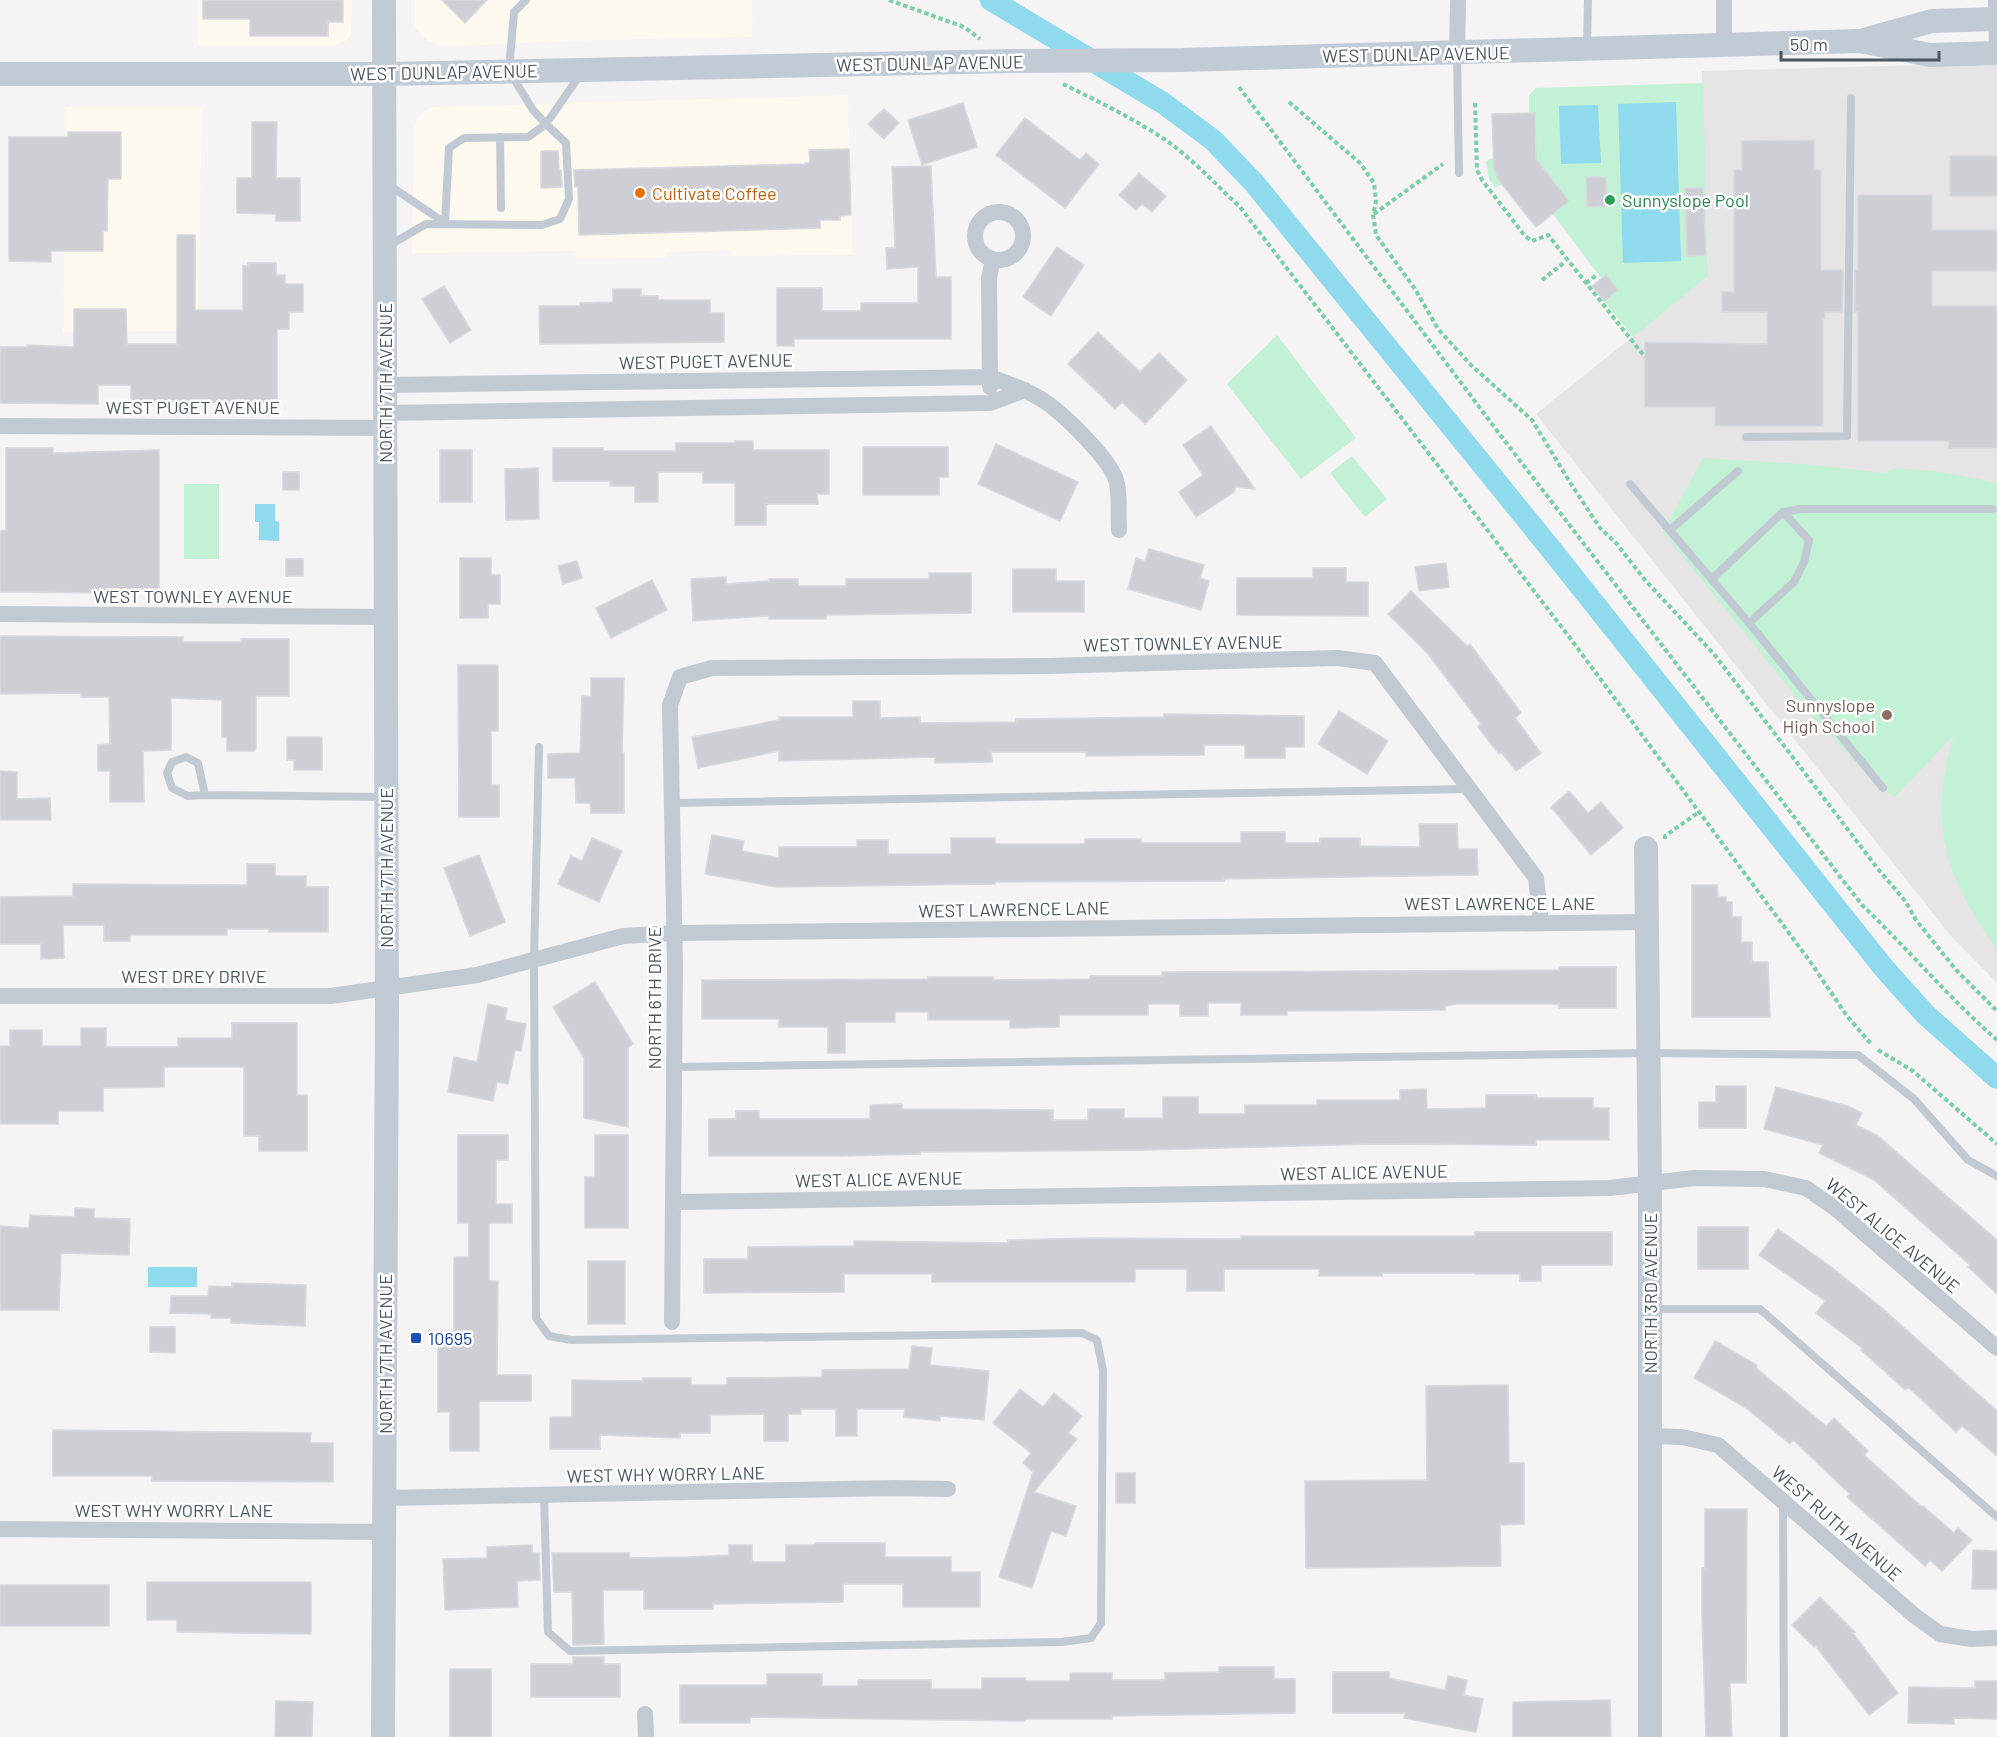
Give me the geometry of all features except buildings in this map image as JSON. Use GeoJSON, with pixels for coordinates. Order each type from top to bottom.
{"type":"FeatureCollection","features":[{"type":"Feature","properties":{"kind":"main road","name":"NORTH 7TH AVENUE"},"geometry":{"type":"LineString","coordinates":[[383,1737],[387,988],[384,0]]}},
{"type":"Feature","properties":{"kind":"main road","name":"WEST DUNLAP AVENUE"},"geometry":{"type":"LineString","coordinates":[[1860,41],[1932,21],[1996,13]]}},
{"type":"Feature","properties":{"kind":"main road","name":"WEST DUNLAP AVENUE"},"geometry":{"type":"LineString","coordinates":[[0,74],[384,74],[1042,60],[1182,60],[1860,41],[1930,54],[1997,53]]}},
{"type":"Feature","properties":{"kind":"main road","name":"NORTH 3RD AVENUE"},"geometry":{"type":"LineString","coordinates":[[1646,848],[1650,1183],[1650,1737]]}},
{"type":"Feature","properties":{"kind":"street"},"geometry":{"type":"LineString","coordinates":[[1457,53],[1458,0]]}},
{"type":"Feature","properties":{"kind":"street"},"geometry":{"type":"LineString","coordinates":[[1724,45],[1725,0]]}},
{"type":"Feature","properties":{"kind":"street"},"geometry":{"type":"LineString","coordinates":[[1996,13],[1997,53]]}},
{"type":"Feature","properties":{"kind":"street"},"geometry":{"type":"LineString","coordinates":[[990,403],[989,278],[993,261]]}},
{"type":"Feature","properties":{"kind":"street","name":"WEST PUGET AVENUE"},"geometry":{"type":"LineString","coordinates":[[385,385],[990,377],[1025,390],[1043,400],[1100,452],[1110,465],[1117,482],[1119,530]]}},
{"type":"Feature","properties":{"kind":"street"},"geometry":{"type":"LineString","coordinates":[[804,379],[804,406]]}},
{"type":"Feature","properties":{"kind":"street","name":"WEST PUGET AVENUE"},"geometry":{"type":"LineString","coordinates":[[0,426],[385,421],[804,406],[990,403],[1025,390]]}},
{"type":"Feature","properties":{"kind":"street","name":"WEST TOWNLEY AVENUE"},"geometry":{"type":"LineString","coordinates":[[0,614],[386,617]]}},
{"type":"Feature","properties":{"kind":"street","name":"WEST TOWNLEY AVENUE"},"geometry":{"type":"LineString","coordinates":[[680,677],[712,668],[1047,666],[1338,658],[1375,663],[1536,878],[1541,922]]}},
{"type":"Feature","properties":{"kind":"street","name":"NORTH 6TH DRIVE"},"geometry":{"type":"LineString","coordinates":[[672,1322],[674,933],[670,705],[680,677]]}},
{"type":"Feature","properties":{"kind":"street","name":"WEST LAWRENCE LANE"},"geometry":{"type":"LineString","coordinates":[[387,988],[477,975],[623,936],[674,933],[1647,922]]}},
{"type":"Feature","properties":{"kind":"street","name":"WEST DREY DRIVE"},"geometry":{"type":"LineString","coordinates":[[0,996],[331,996],[387,988]]}},
{"type":"Feature","properties":{"kind":"street","name":"WEST ALICE AVENUE"},"geometry":{"type":"LineString","coordinates":[[673,1202],[1610,1188],[1694,1178],[1764,1179],[1806,1188],[1836,1209],[1997,1348]]}},
{"type":"Feature","properties":{"kind":"street","name":"WEST RUTH AVENUE"},"geometry":{"type":"LineString","coordinates":[[1651,1436],[1683,1437],[1718,1445],[1915,1616],[1940,1634],[1971,1639],[1997,1638]]}},
{"type":"Feature","properties":{"kind":"street","name":"WEST WHY WORRY LANE"},"geometry":{"type":"LineString","coordinates":[[384,1498],[896,1488],[948,1489]]}},
{"type":"Feature","properties":{"kind":"street","name":"WEST WHY WORRY LANE"},"geometry":{"type":"LineString","coordinates":[[0,1529],[384,1532]]}},
{"type":"Feature","properties":{"kind":"street"},"geometry":{"type":"LineString","coordinates":[[645,1714],[646,1737]]}},
{"type":"Feature","properties":{"kind":"lane"},"geometry":{"type":"LineString","coordinates":[[385,248],[426,224],[542,225],[560,219],[569,200],[566,143],[533,110],[509,71],[514,12],[526,0]]}},
{"type":"Feature","properties":{"kind":"lane"},"geometry":{"type":"LineString","coordinates":[[1587,50],[1588,0]]}},
{"type":"Feature","properties":{"kind":"lane"},"geometry":{"type":"LineString","coordinates":[[1457,53],[1459,173]]}},
{"type":"Feature","properties":{"kind":"lane"},"geometry":{"type":"LineString","coordinates":[[445,223],[449,148],[464,138],[528,137],[546,124],[584,70]]}},
{"type":"Feature","properties":{"kind":"lane"},"geometry":{"type":"LineString","coordinates":[[1746,437],[1847,436],[1851,98]]}},
{"type":"Feature","properties":{"kind":"lane"},"geometry":{"type":"LineString","coordinates":[[500,137],[501,208]]}},
{"type":"Feature","properties":{"kind":"lane"},"geometry":{"type":"LineString","coordinates":[[385,182],[445,223]]}},
{"type":"Feature","properties":{"kind":"lane"},"geometry":{"type":"LineString","coordinates":[[1670,530],[1738,471]]}},
{"type":"Feature","properties":{"kind":"lane"},"geometry":{"type":"LineString","coordinates":[[1630,484],[1749,623],[1882,788]]}},
{"type":"Feature","properties":{"kind":"lane"},"geometry":{"type":"LineString","coordinates":[[1712,579],[1783,512],[1801,509],[1993,509]]}},
{"type":"Feature","properties":{"kind":"lane"},"geometry":{"type":"LineString","coordinates":[[1749,623],[1794,582],[1804,562],[1809,540],[1783,512]]}},
{"type":"Feature","properties":{"kind":"lane"},"geometry":{"type":"LineString","coordinates":[[538,747],[534,959],[536,1318],[549,1336],[571,1340],[1082,1333],[1097,1340],[1103,1370],[1101,1623],[1091,1638],[1062,1642],[570,1651],[548,1632],[544,1496]]}},
{"type":"Feature","properties":{"kind":"lane"},"geometry":{"type":"LineString","coordinates":[[205,795],[198,763],[186,757],[172,762],[167,773],[172,788],[188,796],[386,797]]}},
{"type":"Feature","properties":{"kind":"lane"},"geometry":{"type":"LineString","coordinates":[[672,803],[1470,789]]}},
{"type":"Feature","properties":{"kind":"lane"},"geometry":{"type":"LineString","coordinates":[[674,1067],[1649,1053],[1858,1055],[1914,1099],[1968,1160],[1997,1176]]}},
{"type":"Feature","properties":{"kind":"lane"},"geometry":{"type":"LineString","coordinates":[[1650,1309],[1760,1309],[1997,1518]]}},
{"type":"Feature","properties":{"kind":"lane"},"geometry":{"type":"LineString","coordinates":[[1783,1503],[1785,1737]]}},
{"type":"Feature","properties":{"kind":"path"},"geometry":{"type":"LineString","coordinates":[[889,0],[964,27]]}},
{"type":"Feature","properties":{"kind":"path"},"geometry":{"type":"LineString","coordinates":[[1239,87],[1508,445],[1862,905],[1900,941],[1964,1011],[1997,1040]]}},
{"type":"Feature","properties":{"kind":"path"},"geometry":{"type":"LineString","coordinates":[[1079,92],[1164,139],[1240,207],[1563,629],[1809,960],[1858,1030],[1876,1049],[1913,1071],[1997,1144]]}},
{"type":"Feature","properties":{"kind":"path"},"geometry":{"type":"LineString","coordinates":[[1474,92],[1478,170],[1482,180],[1525,236],[1532,241],[1548,235],[1645,357]]}},
{"type":"Feature","properties":{"kind":"path"},"geometry":{"type":"LineString","coordinates":[[1289,102],[1360,163],[1374,183],[1376,202],[1373,214],[1376,235],[1415,289],[1438,329],[1471,365],[1532,420],[1600,528],[1616,543],[1645,580],[1714,654],[1878,869],[1906,902],[1916,920],[1950,963],[1997,1011]]}},
{"type":"Feature","properties":{"kind":"path"},"geometry":{"type":"LineString","coordinates":[[1373,214],[1442,166],[1443,161]]}},
{"type":"Feature","properties":{"kind":"path"},"geometry":{"type":"LineString","coordinates":[[1542,280],[1565,262]]}},
{"type":"Feature","properties":{"kind":"path"},"geometry":{"type":"LineString","coordinates":[[1586,283],[1598,274]]}},
{"type":"Feature","properties":{"kind":"path"},"geometry":{"type":"LineString","coordinates":[[1646,848],[1665,848],[1665,836],[1699,812]]}},
{"type":"Feature","properties":{"kind":"shaded area"},"geometry":{"type":"Polygon","coordinates":[[[198,0],[352,0],[351,34],[347,40],[334,46],[198,46],[198,0]]]}},
{"type":"Feature","properties":{"kind":"shaded area"},"geometry":{"type":"Polygon","coordinates":[[[415,0],[752,0],[753,37],[566,41],[441,47],[427,40],[415,27],[415,0]]]}},
{"type":"Feature","properties":{"kind":"shaded area","name":"Sunnyslope High School"},"geometry":{"type":"Polygon","coordinates":[[[1997,63],[1997,983],[1951,936],[1536,414],[1708,276],[1702,71],[1997,63]]]}},
{"type":"Feature","properties":{"kind":"shaded area"},"geometry":{"type":"Polygon","coordinates":[[[848,95],[853,255],[731,256],[730,250],[666,252],[666,257],[576,258],[575,251],[412,253],[414,130],[417,118],[424,111],[433,107],[848,95]]]}},
{"type":"Feature","properties":{"kind":"shaded area"},"geometry":{"type":"Polygon","coordinates":[[[66,107],[202,107],[198,331],[63,332],[66,107]]]}},
{"type":"Feature","properties":{"kind":"green space","name":"Sunnyslope Pool"},"geometry":{"type":"Polygon","coordinates":[[[1703,83],[1708,276],[1633,337],[1592,286],[1601,278],[1553,214],[1536,227],[1502,185],[1495,187],[1489,179],[1486,161],[1493,158],[1492,114],[1529,113],[1529,95],[1536,88],[1703,83]]]}},
{"type":"Feature","properties":{"kind":"green space"},"geometry":{"type":"Polygon","coordinates":[[[1277,335],[1356,438],[1301,479],[1227,384],[1277,335]]]}},
{"type":"Feature","properties":{"kind":"green space"},"geometry":{"type":"Polygon","coordinates":[[[1352,456],[1387,499],[1365,517],[1330,473],[1352,456]]]}},
{"type":"Feature","properties":{"kind":"green space"},"geometry":{"type":"Polygon","coordinates":[[[1703,458],[1802,464],[1885,473],[1896,468],[1942,472],[1997,483],[1997,949],[1965,898],[1953,873],[1946,848],[1942,822],[1942,795],[1954,735],[1895,797],[1878,788],[1810,714],[1663,532],[1703,458]]]}},
{"type":"Feature","properties":{"kind":"green space"},"geometry":{"type":"Polygon","coordinates":[[[184,484],[219,484],[219,559],[184,559],[184,484]]]}},
{"type":"Feature","properties":{"kind":"water"},"geometry":{"type":"Polygon","coordinates":[[[1676,102],[1681,261],[1623,263],[1618,104],[1676,102]]]}},
{"type":"Feature","properties":{"kind":"water"},"geometry":{"type":"Polygon","coordinates":[[[1598,105],[1601,163],[1561,164],[1559,106],[1598,105]]]}},
{"type":"Feature","properties":{"kind":"water"},"geometry":{"type":"Polygon","coordinates":[[[255,504],[275,504],[275,521],[279,522],[279,541],[259,540],[259,522],[255,522],[255,504]]]}},
{"type":"Feature","properties":{"kind":"water"},"geometry":{"type":"Polygon","coordinates":[[[148,1267],[197,1267],[197,1287],[148,1287],[148,1267]]]}},
{"type":"Feature","properties":{"kind":"waterway"},"geometry":{"type":"LineString","coordinates":[[991,0],[1163,103],[1213,140],[1255,184],[1550,548],[1883,967],[1925,1014],[1997,1078]]}},
{"type":"Feature","properties":{"kind":"place","name":"Cultivate Coffee"},"geometry":{"type":"Point","coordinates":[640,193]}},
{"type":"Feature","properties":{"kind":"place","name":"Sunnyslope Pool"},"geometry":{"type":"Point","coordinates":[1610,200]}},
{"type":"Feature","properties":{"kind":"place","name":"Sunnyslope High School"},"geometry":{"type":"Point","coordinates":[1887,715]}},
{"type":"Feature","properties":{"kind":"place","name":"10695"},"geometry":{"type":"Point","coordinates":[416,1338]}}]}
